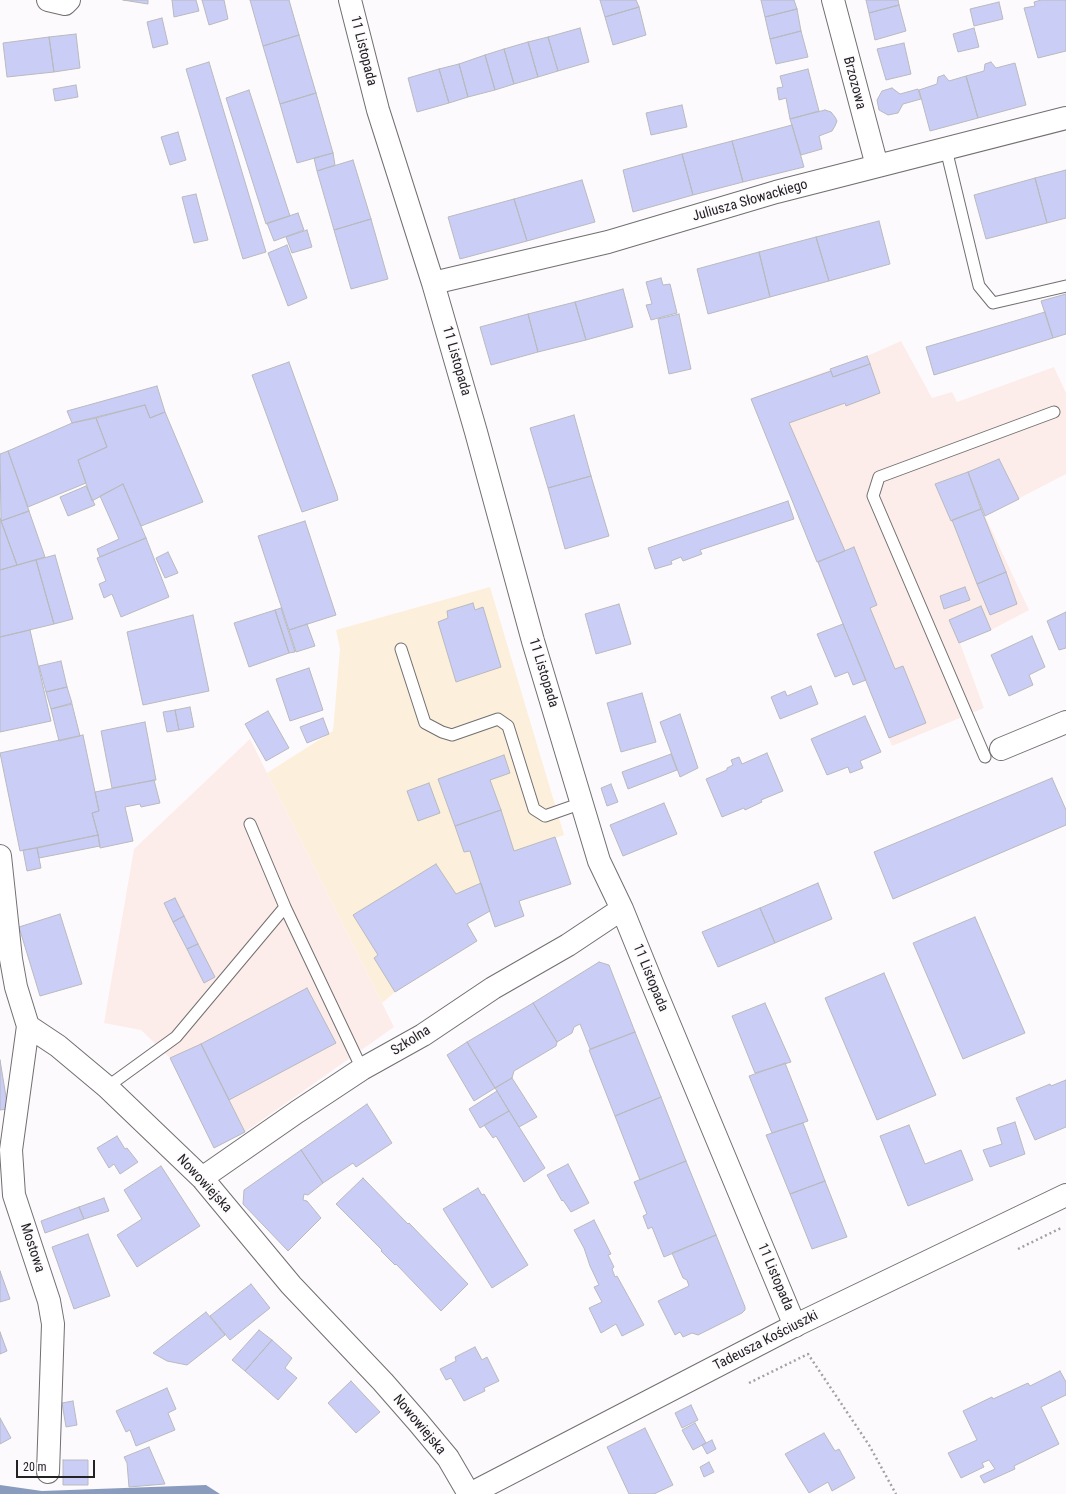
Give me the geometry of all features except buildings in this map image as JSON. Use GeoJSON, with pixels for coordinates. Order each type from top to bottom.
{"type":"FeatureCollection","features":[{"type":"Feature","properties":{"kind":"street"},"geometry":{"type":"LineString","coordinates":[[48,0],[65,4],[70,0]]}},
{"type":"Feature","properties":{"kind":"street","name":"11 Listopada"},"geometry":{"type":"LineString","coordinates":[[350,0],[378,110],[433,283],[476,432],[533,641],[599,861],[622,909],[795,1326]]}},
{"type":"Feature","properties":{"kind":"street","name":"Brzozowa"},"geometry":{"type":"LineString","coordinates":[[833,0],[877,166]]}},
{"type":"Feature","properties":{"kind":"street","name":"Juliusza Słowackiego"},"geometry":{"type":"LineString","coordinates":[[433,283],[608,242],[776,192],[1066,118]]}},
{"type":"Feature","properties":{"kind":"street"},"geometry":{"type":"LineString","coordinates":[[993,753],[1066,722]]}},
{"type":"Feature","properties":{"kind":"street"},"geometry":{"type":"LineString","coordinates":[[0,856],[11,959],[16,987],[28,1026]]}},
{"type":"Feature","properties":{"kind":"street","name":"Szkolna"},"geometry":{"type":"LineString","coordinates":[[202,1178],[297,1112],[362,1070],[423,1035],[493,988],[568,945],[622,909]]}},
{"type":"Feature","properties":{"kind":"street","name":"Nowowiejska"},"geometry":{"type":"LineString","coordinates":[[28,1026],[58,1046],[107,1087],[202,1178],[291,1285],[383,1382],[418,1422],[448,1458],[470,1494]]}},
{"type":"Feature","properties":{"kind":"street","name":"Mostowa"},"geometry":{"type":"LineString","coordinates":[[28,1026],[11,1150],[14,1195],[49,1301],[53,1324],[48,1472]]}},
{"type":"Feature","properties":{"kind":"street","name":"Tadeusza Kościuszki"},"geometry":{"type":"LineString","coordinates":[[470,1494],[795,1326],[1066,1194]]}},
{"type":"Feature","properties":{"kind":"lane"},"geometry":{"type":"LineString","coordinates":[[946,148],[979,286],[993,303],[1066,286]]}},
{"type":"Feature","properties":{"kind":"lane"},"geometry":{"type":"LineString","coordinates":[[993,753],[873,496],[879,477],[1054,412]]}},
{"type":"Feature","properties":{"kind":"lane"},"geometry":{"type":"LineString","coordinates":[[401,649],[425,723],[442,732],[452,735],[498,719],[508,726],[534,809],[545,816],[582,803]]}},
{"type":"Feature","properties":{"kind":"lane"},"geometry":{"type":"LineString","coordinates":[[250,824],[285,907],[362,1070]]}},
{"type":"Feature","properties":{"kind":"lane"},"geometry":{"type":"LineString","coordinates":[[107,1087],[176,1037],[285,907]]}},
{"type":"Feature","properties":{"kind":"path"},"geometry":{"type":"LineString","coordinates":[[1018,1249],[1060,1228]]}},
{"type":"Feature","properties":{"kind":"path"},"geometry":{"type":"LineString","coordinates":[[749,1383],[808,1354],[869,1445],[896,1494]]}},
{"type":"Feature","properties":{"kind":"shaded area"},"geometry":{"type":"Polygon","coordinates":[[[901,341],[932,398],[952,392],[957,402],[1054,367],[1066,393],[1066,474],[985,516],[1029,610],[991,630],[960,643],[984,708],[892,746],[751,399],[867,356],[901,341]]]}},
{"type":"Feature","properties":{"kind":"shaded area"},"geometry":{"type":"Polygon","coordinates":[[[490,587],[564,835],[555,838],[571,884],[519,901],[524,916],[495,927],[490,911],[468,924],[477,941],[395,992],[382,1003],[267,773],[333,731],[340,649],[336,630],[490,587]]]}},
{"type":"Feature","properties":{"kind":"shaded area"},"geometry":{"type":"Polygon","coordinates":[[[250,739],[394,1027],[245,1132],[214,1148],[170,1058],[141,1030],[104,1023],[134,849],[250,739]]]}},
{"type":"Feature","properties":{"kind":"water"},"geometry":{"type":"Polygon","coordinates":[[[0,1485],[42,1491],[206,1485],[220,1494],[0,1494],[0,1485]]]}}]}
